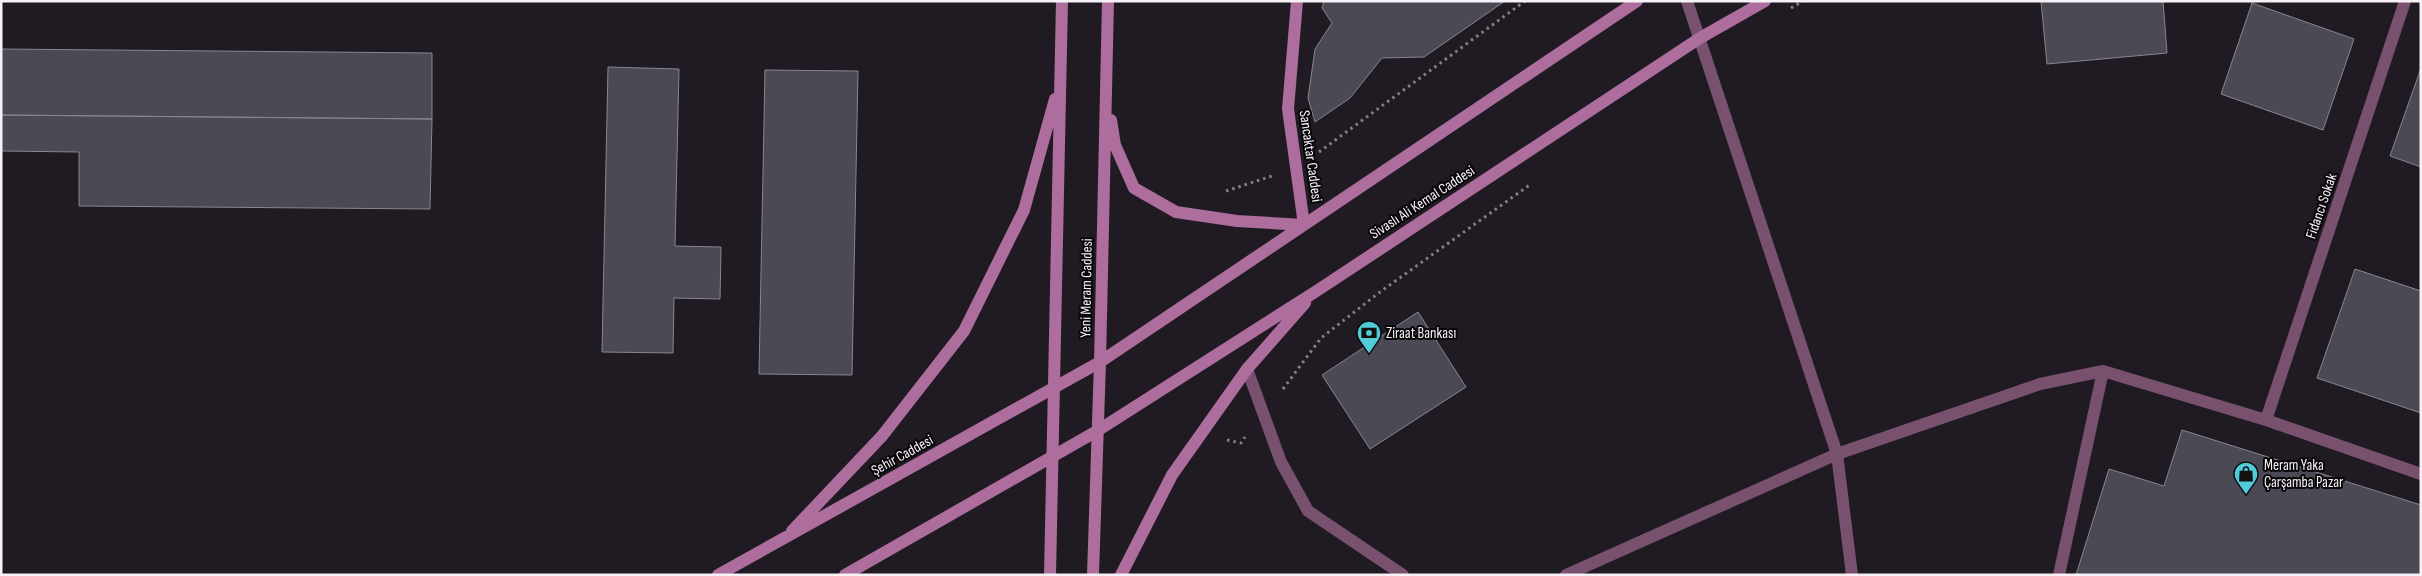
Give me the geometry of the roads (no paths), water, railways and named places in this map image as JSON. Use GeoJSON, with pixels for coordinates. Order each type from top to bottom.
{"type":"FeatureCollection","features":[{"type":"Feature","properties":{"kind":"main road","name":"Yeni Meram Caddesi"},"geometry":{"type":"LineString","coordinates":[[1050,575],[1062,1]]}},
{"type":"Feature","properties":{"kind":"main road","name":"Yeni Meram Caddesi"},"geometry":{"type":"LineString","coordinates":[[1093,575],[1108,1]]}},
{"type":"Feature","properties":{"kind":"main road","name":"Sancaktar Caddesi"},"geometry":{"type":"LineString","coordinates":[[1297,1],[1288,109],[1304,225]]}},
{"type":"Feature","properties":{"kind":"main road"},"geometry":{"type":"LineString","coordinates":[[1100,362],[1637,1]]}},
{"type":"Feature","properties":{"kind":"main road","name":"Sivaslı Ali Kemal Caddesi"},"geometry":{"type":"LineString","coordinates":[[1096,431],[1315,292],[1700,38],[1765,1]]}},
{"type":"Feature","properties":{"kind":"main road"},"geometry":{"type":"LineString","coordinates":[[784,540],[882,436],[964,330],[1024,210],[1060,82]]}},
{"type":"Feature","properties":{"kind":"main road"},"geometry":{"type":"LineString","coordinates":[[1106,87],[1115,145],[1134,188],[1176,212],[1237,220],[1304,225]]}},
{"type":"Feature","properties":{"kind":"main road"},"geometry":{"type":"LineString","coordinates":[[1121,575],[1172,475],[1247,369],[1315,292]]}},
{"type":"Feature","properties":{"kind":"main road","name":"Şehir Caddesi"},"geometry":{"type":"LineString","coordinates":[[718,575],[784,540],[1100,362]]}},
{"type":"Feature","properties":{"kind":"main road"},"geometry":{"type":"LineString","coordinates":[[845,575],[1096,431]]}},
{"type":"Feature","properties":{"kind":"street"},"geometry":{"type":"LineString","coordinates":[[1687,1],[1837,454],[1852,575]]}},
{"type":"Feature","properties":{"kind":"street","name":"Fidancı Sokak"},"geometry":{"type":"LineString","coordinates":[[2266,420],[2405,1]]}},
{"type":"Feature","properties":{"kind":"street"},"geometry":{"type":"LineString","coordinates":[[1247,369],[1281,462],[1308,511],[1403,575]]}},
{"type":"Feature","properties":{"kind":"street"},"geometry":{"type":"LineString","coordinates":[[2059,575],[2103,371]]}},
{"type":"Feature","properties":{"kind":"street"},"geometry":{"type":"LineString","coordinates":[[1566,575],[1837,454],[2040,384],[2103,371],[2266,420],[2421,474]]}},
{"type":"Feature","properties":{"kind":"place","name":"Ziraat Bankası"},"geometry":{"type":"Point","coordinates":[1369,354]}},
{"type":"Feature","properties":{"kind":"place","name":"Meram Yaka Çarşamba Pazar"},"geometry":{"type":"Point","coordinates":[2246,495]}}]}
